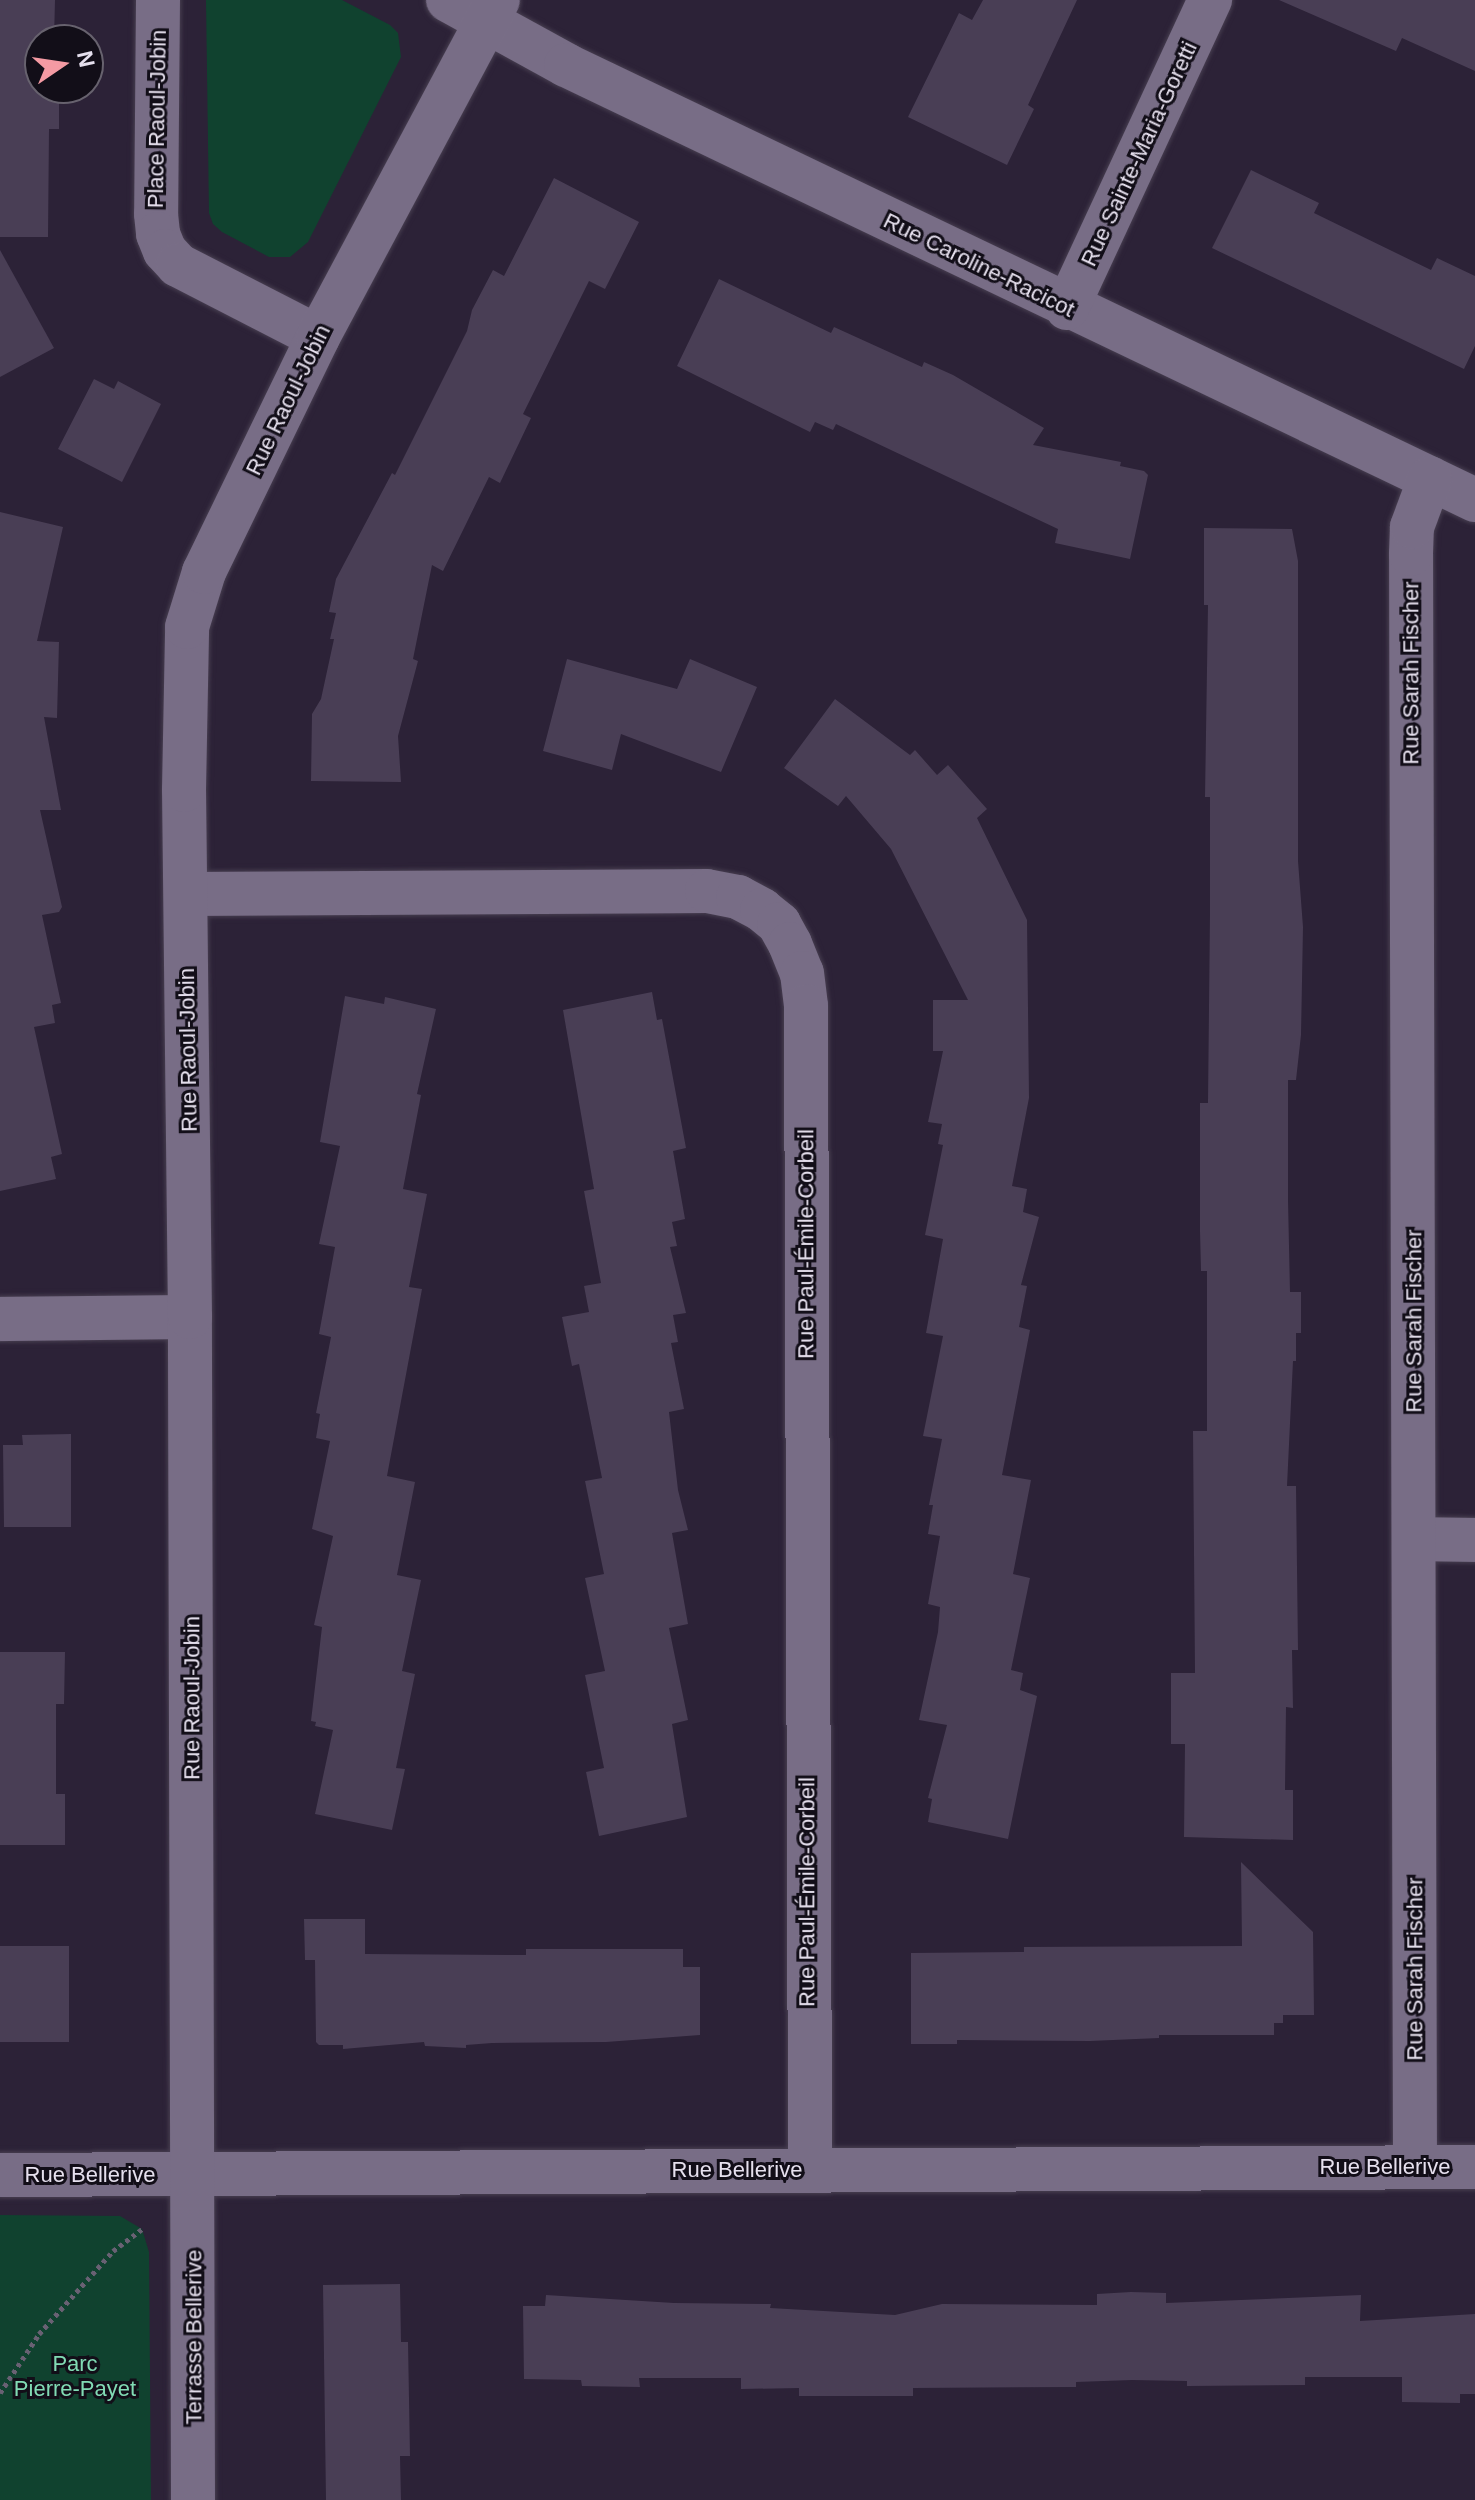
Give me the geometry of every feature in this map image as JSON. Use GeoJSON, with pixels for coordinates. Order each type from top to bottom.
{"type":"FeatureCollection","features":[{"type":"Feature","properties":{"kind":"street","name":"Place Raoul-Jobin"},"geometry":{"type":"LineString","coordinates":[[158,0],[156,214],[158,234],[165,251],[178,265],[318,337]]}},
{"type":"Feature","properties":{"kind":"street"},"geometry":{"type":"LineString","coordinates":[[448,0],[493,11]]}},
{"type":"Feature","properties":{"kind":"street","name":"Rue Sainte-Maria-Goretti"},"geometry":{"type":"LineString","coordinates":[[1067,308],[1210,0]]}},
{"type":"Feature","properties":{"kind":"street","name":"Rue Raoul-Jobin"},"geometry":{"type":"LineString","coordinates":[[194,2174],[185,658],[192,600],[318,337],[493,11]]}},
{"type":"Feature","properties":{"kind":"street","name":"Rue Caroline-Racicot"},"geometry":{"type":"LineString","coordinates":[[493,11],[566,65],[1067,308],[1475,500]]}},
{"type":"Feature","properties":{"kind":"street","name":"Rue Sarah Fischer"},"geometry":{"type":"LineString","coordinates":[[1415,2167],[1411,554],[1412,527],[1430,478]]}},
{"type":"Feature","properties":{"kind":"street","name":"Rue Paul-Émile-Corbeil"},"geometry":{"type":"LineString","coordinates":[[187,894],[707,891],[738,897],[762,910],[779,924],[790,944],[802,973],[806,1006],[810,2170]]}},
{"type":"Feature","properties":{"kind":"street"},"geometry":{"type":"LineString","coordinates":[[0,1319],[190,1317]]}},
{"type":"Feature","properties":{"kind":"street"},"geometry":{"type":"LineString","coordinates":[[1414,1539],[1475,1540]]}},
{"type":"Feature","properties":{"kind":"street","name":"Rue Bellerive"},"geometry":{"type":"LineString","coordinates":[[0,2175],[1475,2167]]}},
{"type":"Feature","properties":{"kind":"street","name":"Terrasse Bellerive"},"geometry":{"type":"LineString","coordinates":[[193,2500],[194,2174]]}},
{"type":"Feature","properties":{"kind":"path"},"geometry":{"type":"LineString","coordinates":[[0,2393],[2,2383],[39,2334],[113,2251],[142,2229]]}},
{"type":"Feature","properties":{"kind":"green space"},"geometry":{"type":"Polygon","coordinates":[[[206,0],[342,0],[390,25],[398,33],[401,57],[308,242],[290,257],[269,257],[222,232],[213,224],[209,213],[206,0]]]}},
{"type":"Feature","properties":{"kind":"green space","name":"Parc Pierre-Payet"},"geometry":{"type":"Polygon","coordinates":[[[0,2215],[120,2216],[142,2229],[149,2252],[151,2500],[0,2500],[0,2215]]]}},
{"type":"Feature","properties":{"kind":"building"},"geometry":{"type":"Polygon","coordinates":[[[0,0],[55,0],[54,24],[24,24],[24,104],[59,104],[59,129],[49,129],[48,237],[0,237],[0,0]]]}},
{"type":"Feature","properties":{"kind":"building"},"geometry":{"type":"Polygon","coordinates":[[[983,0],[1077,0],[1028,105],[1034,109],[1007,165],[908,117],[959,13],[972,20],[983,0]]]}},
{"type":"Feature","properties":{"kind":"building"},"geometry":{"type":"Polygon","coordinates":[[[1279,0],[1475,0],[1475,71],[1402,38],[1396,51],[1279,0]]]}},
{"type":"Feature","properties":{"kind":"building"},"geometry":{"type":"Polygon","coordinates":[[[1251,170],[1319,203],[1314,213],[1431,270],[1437,258],[1475,276],[1475,346],[1464,369],[1212,248],[1251,170]]]}},
{"type":"Feature","properties":{"kind":"building"},"geometry":{"type":"Polygon","coordinates":[[[554,178],[639,222],[605,289],[589,281],[523,414],[531,418],[500,483],[489,477],[443,571],[432,565],[413,659],[418,661],[398,736],[401,782],[311,781],[312,714],[321,699],[334,639],[330,639],[336,613],[329,612],[336,579],[392,473],[395,475],[467,331],[472,310],[493,270],[504,276],[554,178]]]}},
{"type":"Feature","properties":{"kind":"building"},"geometry":{"type":"Polygon","coordinates":[[[0,250],[54,348],[0,377],[0,250]]]}},
{"type":"Feature","properties":{"kind":"building"},"geometry":{"type":"Polygon","coordinates":[[[719,279],[831,333],[834,327],[922,367],[924,362],[953,375],[1044,428],[1033,445],[1121,462],[1120,466],[1144,471],[1148,475],[1130,559],[1055,543],[1058,529],[836,424],[833,430],[815,422],[810,432],[677,366],[719,279]]]}},
{"type":"Feature","properties":{"kind":"building"},"geometry":{"type":"Polygon","coordinates":[[[94,379],[114,389],[118,381],[161,404],[122,482],[58,449],[94,379]]]}},
{"type":"Feature","properties":{"kind":"building"},"geometry":{"type":"Polygon","coordinates":[[[0,512],[63,527],[37,641],[59,642],[57,718],[44,717],[61,810],[40,810],[62,907],[59,912],[42,915],[61,1003],[52,1005],[55,1023],[34,1027],[62,1154],[51,1157],[56,1179],[0,1191],[0,512]]]}},
{"type":"Feature","properties":{"kind":"building"},"geometry":{"type":"Polygon","coordinates":[[[1204,528],[1292,529],[1298,561],[1298,861],[1303,927],[1301,1035],[1296,1080],[1288,1080],[1288,1200],[1290,1292],[1301,1292],[1301,1333],[1296,1333],[1296,1361],[1293,1361],[1287,1486],[1296,1486],[1298,1650],[1292,1650],[1293,1708],[1286,1707],[1285,1790],[1293,1790],[1293,1840],[1184,1837],[1185,1744],[1171,1744],[1171,1673],[1195,1673],[1193,1431],[1207,1431],[1207,1271],[1201,1271],[1200,1231],[1200,1103],[1208,1103],[1210,912],[1210,797],[1205,797],[1208,605],[1204,605],[1204,528]]]}},
{"type":"Feature","properties":{"kind":"building"},"geometry":{"type":"Polygon","coordinates":[[[567,659],[677,689],[690,659],[757,687],[721,772],[621,734],[612,770],[543,751],[567,659]]]}},
{"type":"Feature","properties":{"kind":"building"},"geometry":{"type":"Polygon","coordinates":[[[835,699],[910,755],[915,750],[937,775],[948,765],[987,809],[977,818],[1027,920],[1029,1098],[1012,1186],[1027,1189],[1023,1212],[1039,1217],[1021,1285],[1027,1286],[1019,1327],[1030,1330],[1002,1475],[1031,1480],[1013,1574],[1030,1578],[1011,1670],[1023,1673],[1020,1690],[1037,1696],[1008,1839],[928,1822],[932,1799],[928,1798],[947,1725],[919,1720],[938,1632],[940,1607],[928,1604],[940,1536],[928,1534],[933,1505],[929,1505],[942,1439],[923,1436],[943,1336],[926,1333],[943,1239],[925,1235],[943,1145],[938,1144],[942,1124],[928,1122],[943,1051],[933,1051],[933,1000],[968,1000],[891,849],[846,796],[838,806],[784,768],[835,699]]]}},
{"type":"Feature","properties":{"kind":"building"},"geometry":{"type":"Polygon","coordinates":[[[652,992],[657,1020],[662,1019],[686,1148],[673,1151],[685,1219],[672,1222],[677,1246],[670,1247],[686,1313],[673,1315],[678,1342],[671,1343],[684,1409],[669,1412],[678,1490],[688,1530],[672,1533],[688,1624],[669,1628],[688,1720],[672,1724],[687,1817],[599,1836],[586,1772],[604,1768],[585,1675],[605,1671],[585,1578],[604,1574],[585,1481],[602,1478],[579,1364],[572,1366],[562,1317],[589,1312],[584,1286],[601,1283],[584,1191],[594,1189],[563,1010],[652,992]]]}},
{"type":"Feature","properties":{"kind":"building"},"geometry":{"type":"Polygon","coordinates":[[[345,996],[384,1004],[385,997],[436,1009],[417,1094],[421,1095],[403,1189],[427,1194],[409,1287],[422,1289],[387,1476],[415,1482],[397,1575],[421,1580],[402,1671],[415,1674],[396,1768],[405,1769],[392,1830],[315,1814],[333,1730],[315,1726],[316,1722],[311,1721],[322,1627],[314,1625],[333,1536],[312,1529],[330,1441],[316,1438],[320,1414],[316,1413],[331,1337],[319,1334],[335,1247],[319,1244],[340,1146],[320,1142],[345,996]]]}},
{"type":"Feature","properties":{"kind":"building"},"geometry":{"type":"Polygon","coordinates":[[[71,1434],[71,1527],[4,1527],[3,1445],[23,1445],[22,1435],[71,1434]]]}},
{"type":"Feature","properties":{"kind":"building"},"geometry":{"type":"Polygon","coordinates":[[[0,1652],[65,1652],[64,1704],[56,1704],[56,1794],[65,1794],[65,1845],[0,1845],[0,1652]]]}},
{"type":"Feature","properties":{"kind":"building"},"geometry":{"type":"Polygon","coordinates":[[[1241,1862],[1313,1932],[1314,2015],[1283,2015],[1283,2023],[1274,2023],[1274,2035],[1159,2035],[1159,2038],[1090,2041],[957,2040],[957,2044],[911,2044],[911,1953],[1024,1952],[1024,1947],[1242,1946],[1241,1862]]]}},
{"type":"Feature","properties":{"kind":"building"},"geometry":{"type":"Polygon","coordinates":[[[304,1919],[365,1919],[365,1954],[526,1955],[526,1949],[683,1949],[683,1967],[700,1967],[700,2035],[606,2042],[492,2043],[466,2045],[466,2048],[425,2046],[424,2042],[343,2049],[343,2045],[319,2045],[316,2042],[315,1960],[305,1960],[304,1919]]]}},
{"type":"Feature","properties":{"kind":"building"},"geometry":{"type":"Polygon","coordinates":[[[0,1946],[69,1946],[69,2042],[0,2042],[0,1946]]]}},
{"type":"Feature","properties":{"kind":"building"},"geometry":{"type":"Polygon","coordinates":[[[400,2284],[401,2342],[408,2342],[410,2456],[400,2456],[401,2500],[326,2500],[323,2285],[400,2284]]]}},
{"type":"Feature","properties":{"kind":"building"},"geometry":{"type":"Polygon","coordinates":[[[1166,2293],[1166,2303],[1361,2295],[1360,2321],[1475,2314],[1475,2394],[1460,2394],[1460,2403],[1402,2402],[1402,2377],[1305,2377],[1305,2385],[1187,2386],[1187,2381],[1132,2380],[1076,2382],[1076,2387],[913,2388],[913,2396],[799,2396],[799,2388],[741,2389],[741,2378],[639,2378],[640,2387],[582,2386],[581,2380],[524,2379],[523,2306],[545,2306],[546,2295],[674,2303],[771,2304],[770,2308],[895,2315],[942,2304],[1097,2305],[1097,2294],[1166,2293]]]}}]}
